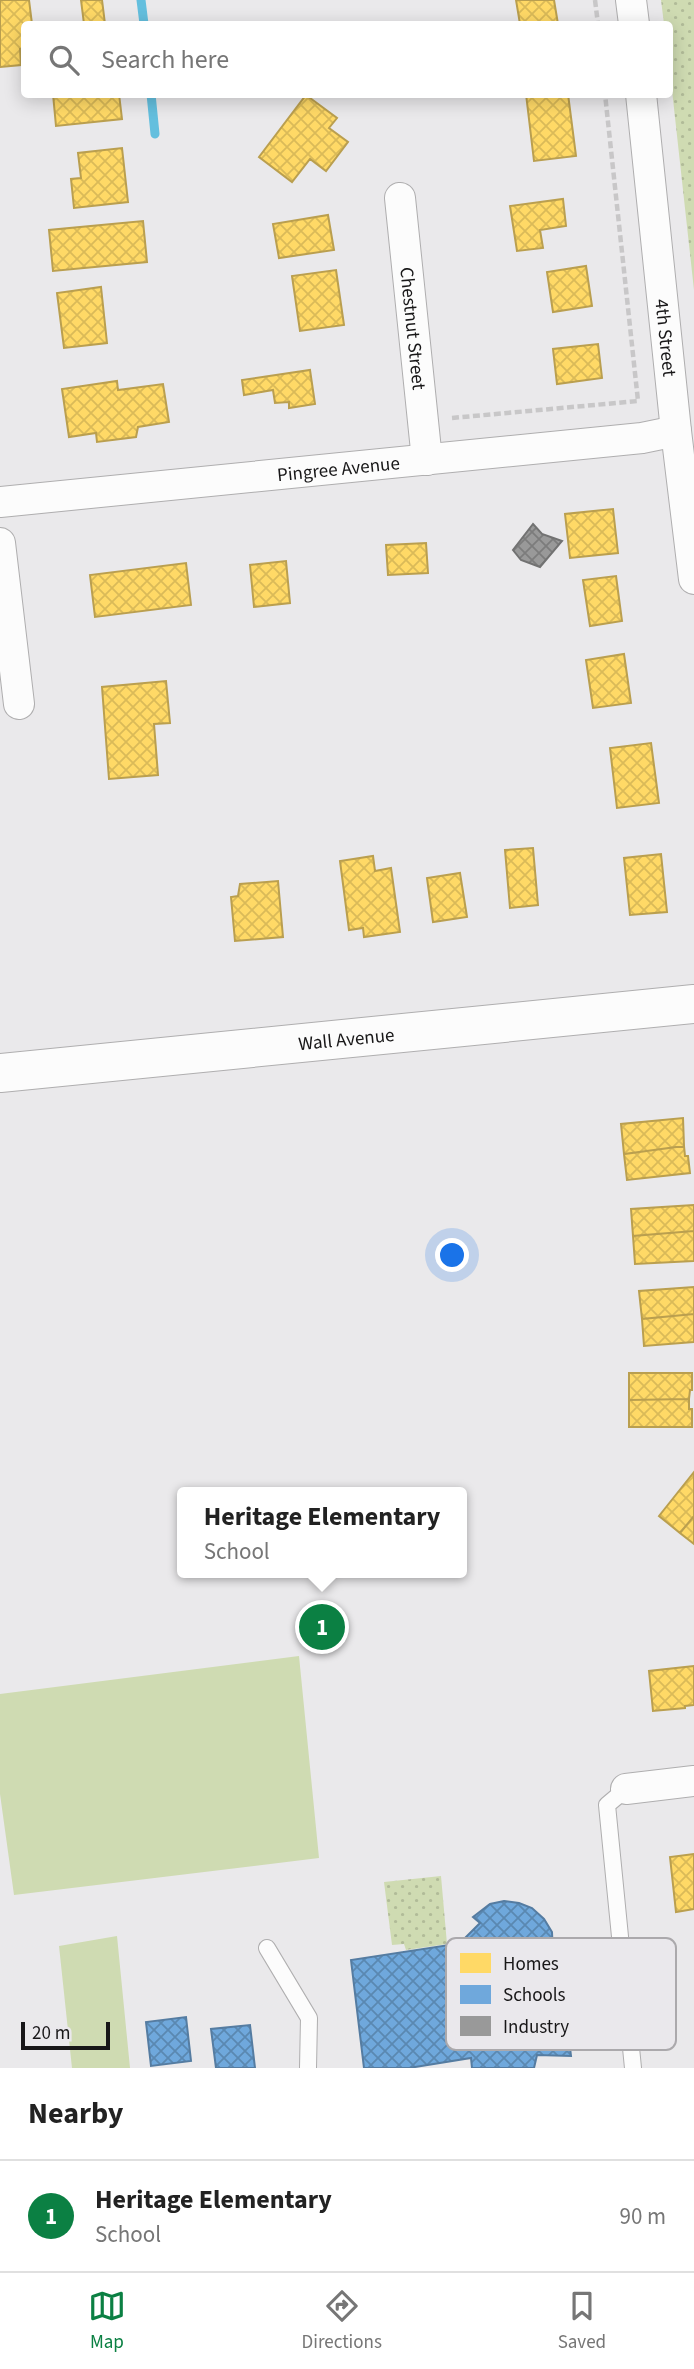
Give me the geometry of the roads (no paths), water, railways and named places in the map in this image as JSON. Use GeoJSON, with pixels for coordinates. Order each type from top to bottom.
{"type":"FeatureCollection","features":[{"type":"Feature","properties":{"kind":"main road","name":"Wall Avenue"},"geometry":{"type":"LineString","coordinates":[[0,1073],[694,1004]]}},
{"type":"Feature","properties":{"kind":"street"},"geometry":{"type":"LineString","coordinates":[[631,0],[634,21]]}},
{"type":"Feature","properties":{"kind":"street","name":"4th Street"},"geometry":{"type":"LineString","coordinates":[[641,98],[694,579]]}},
{"type":"Feature","properties":{"kind":"street","name":"Chestnut Street"},"geometry":{"type":"LineString","coordinates":[[400,198],[427,460]]}},
{"type":"Feature","properties":{"kind":"street","name":"Pingree Avenue"},"geometry":{"type":"LineString","coordinates":[[0,502],[642,439],[676,431]]}},
{"type":"Feature","properties":{"kind":"street"},"geometry":{"type":"LineString","coordinates":[[0,543],[19,704]]}},
{"type":"Feature","properties":{"kind":"street"},"geometry":{"type":"LineString","coordinates":[[626,1789],[694,1781]]}},
{"type":"Feature","properties":{"kind":"lane"},"geometry":{"type":"LineString","coordinates":[[620,1938],[607,1805],[626,1789]]}},
{"type":"Feature","properties":{"kind":"lane"},"geometry":{"type":"LineString","coordinates":[[267,1948],[309,2018],[308,2068]]}},
{"type":"Feature","properties":{"kind":"lane"},"geometry":{"type":"LineString","coordinates":[[631,2050],[633,2068]]}},
{"type":"Feature","properties":{"kind":"waterway"},"geometry":{"type":"LineString","coordinates":[[141,0],[144,21]]}},
{"type":"Feature","properties":{"kind":"waterway"},"geometry":{"type":"LineString","coordinates":[[151,98],[155,134]]}},
{"type":"Feature","properties":{"kind":"place","name":"Heritage Elementary"},"geometry":{"type":"Point","coordinates":[322,1627]}}]}
